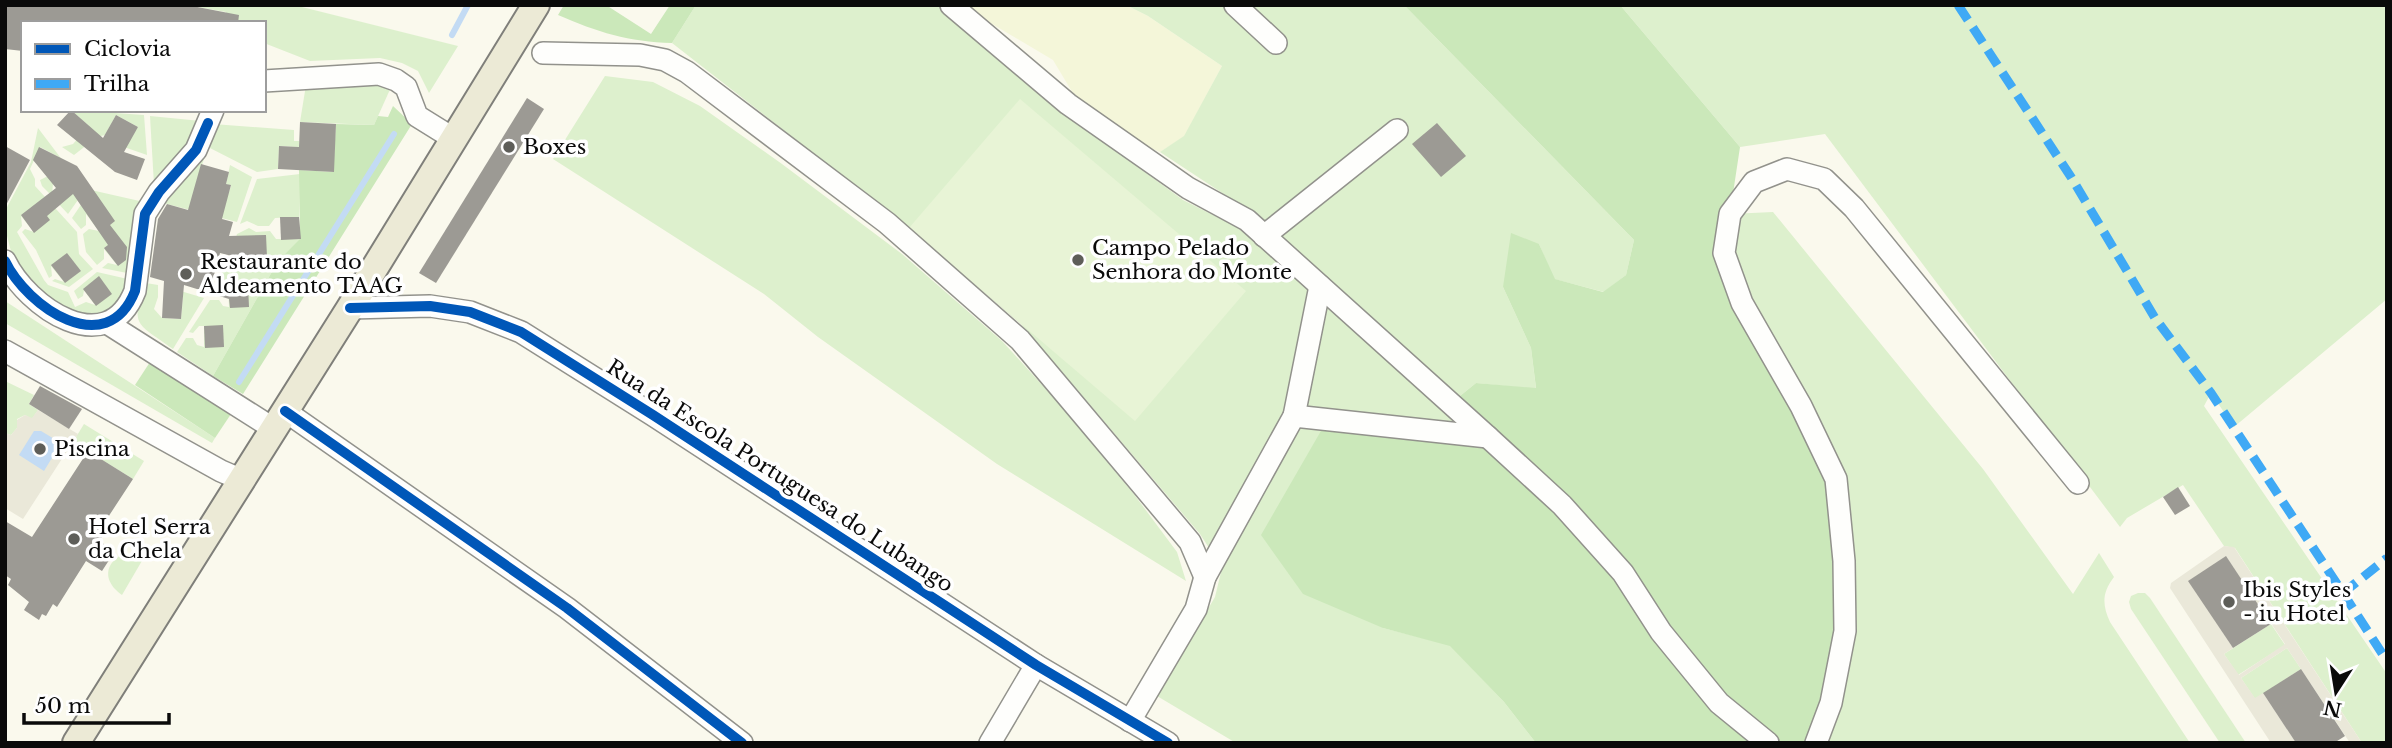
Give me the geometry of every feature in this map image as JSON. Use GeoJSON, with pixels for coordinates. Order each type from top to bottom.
{"type":"FeatureCollection","features":[{"type":"Feature","properties":{"kind":"main road"},"geometry":{"type":"LineString","coordinates":[[76,743],[350,308],[536,5]]}},
{"type":"Feature","properties":{"kind":"street"},"geometry":{"type":"LineString","coordinates":[[951,5],[1068,104],[1188,188],[1247,220],[1488,437],[1563,505],[1623,573],[1661,632],[1719,704],[1768,743]]}},
{"type":"Feature","properties":{"kind":"street"},"geometry":{"type":"LineString","coordinates":[[1235,5],[1276,43]]}},
{"type":"Feature","properties":{"kind":"street"},"geometry":{"type":"LineString","coordinates":[[543,53],[640,55],[665,60],[687,72],[887,223],[1020,340],[1190,542],[1205,577]]}},
{"type":"Feature","properties":{"kind":"street"},"geometry":{"type":"LineString","coordinates":[[266,81],[379,75],[396,80],[406,87],[417,116],[454,139]]}},
{"type":"Feature","properties":{"kind":"street"},"geometry":{"type":"LineString","coordinates":[[5,261],[21,286],[63,319],[81,325],[107,323],[125,311],[135,292],[145,214],[159,192],[196,150],[211,117]]}},
{"type":"Feature","properties":{"kind":"street"},"geometry":{"type":"LineString","coordinates":[[1264,236],[1397,130]]}},
{"type":"Feature","properties":{"kind":"street"},"geometry":{"type":"LineString","coordinates":[[1816,743],[1831,703],[1845,631],[1844,561],[1836,479],[1801,406],[1742,303],[1724,253],[1730,215],[1754,182],[1787,169],[1824,179],[1854,208],[2078,483]]}},
{"type":"Feature","properties":{"kind":"street"},"geometry":{"type":"LineString","coordinates":[[1130,721],[1196,609],[1205,577],[1294,415],[1320,286]]}},
{"type":"Feature","properties":{"kind":"street","name":"Rua da Escola Portuguesa do Lubango"},"geometry":{"type":"LineString","coordinates":[[350,308],[430,306],[470,312],[521,332],[688,437],[1036,666],[1168,743]]}},
{"type":"Feature","properties":{"kind":"street"},"geometry":{"type":"LineString","coordinates":[[107,323],[280,420],[567,608],[742,743]]}},
{"type":"Feature","properties":{"kind":"street"},"geometry":{"type":"LineString","coordinates":[[5,351],[242,480]]}},
{"type":"Feature","properties":{"kind":"street"},"geometry":{"type":"LineString","coordinates":[[1294,415],[1488,437]]}},
{"type":"Feature","properties":{"kind":"street"},"geometry":{"type":"LineString","coordinates":[[990,743],[1036,666]]}},
{"type":"Feature","properties":{"kind":"green space"},"geometry":{"type":"Polygon","coordinates":[[[187,5],[294,5],[458,46],[429,93],[418,71],[402,63],[380,58],[310,61],[266,44],[266,21],[224,21],[226,12],[187,5]]]}},
{"type":"Feature","properties":{"kind":"green space"},"geometry":{"type":"Polygon","coordinates":[[[564,5],[606,5],[651,34],[670,5],[696,5],[672,43],[627,38],[586,26],[558,15],[564,5]]]}},
{"type":"Feature","properties":{"kind":"green space"},"geometry":{"type":"Polygon","coordinates":[[[696,5],[937,5],[1105,143],[1183,200],[1245,231],[1463,425],[1383,628],[1450,645],[1504,702],[1536,743],[1236,743],[1157,696],[1215,597],[1222,568],[1200,534],[1021,324],[909,228],[672,43],[696,5]]]}},
{"type":"Feature","properties":{"kind":"green space"},"geometry":{"type":"Polygon","coordinates":[[[960,5],[1126,5],[1148,16],[1222,66],[1184,137],[1160,152],[1120,135],[1080,105],[1053,60],[960,5]]]}},
{"type":"Feature","properties":{"kind":"green space"},"geometry":{"type":"Polygon","coordinates":[[[1126,5],[1404,5],[1634,240],[1626,275],[1604,292],[1554,279],[1539,244],[1503,287],[1531,348],[1536,389],[1476,383],[1455,400],[1251,212],[1160,152],[1184,136],[1222,66],[1148,16],[1126,5]]]}},
{"type":"Feature","properties":{"kind":"green space"},"geometry":{"type":"Polygon","coordinates":[[[1404,5],[1620,5],[1740,147],[1724,253],[1836,479],[1845,631],[1816,743],[1536,743],[1504,702],[1450,646],[1383,628],[1303,594],[1261,535],[1333,410],[1462,425],[1455,400],[1476,383],[1536,388],[1531,348],[1503,287],[1511,233],[1539,244],[1555,279],[1603,292],[1626,275],[1634,240],[1404,5]]]}},
{"type":"Feature","properties":{"kind":"green space"},"geometry":{"type":"Polygon","coordinates":[[[1620,5],[2387,5],[2387,299],[2234,427],[2211,393],[2204,406],[2387,674],[2387,743],[2362,743],[2235,548],[2224,546],[2183,485],[2127,518],[2120,527],[1825,134],[1740,147],[1620,5]]]}},
{"type":"Feature","properties":{"kind":"green space"},"geometry":{"type":"Polygon","coordinates":[[[605,76],[653,82],[700,106],[902,254],[1002,341],[1053,397],[1133,493],[1177,552],[1186,581],[997,464],[818,337],[764,294],[553,159],[605,76]]]}},
{"type":"Feature","properties":{"kind":"green space"},"geometry":{"type":"Polygon","coordinates":[[[373,79],[392,85],[374,125],[300,122],[306,85],[373,79]]]}},
{"type":"Feature","properties":{"kind":"green space","name":"Campo Pelado Senhora do Monte"},"geometry":{"type":"Polygon","coordinates":[[[1020,99],[1246,291],[1135,421],[909,228],[1020,99]]]}},
{"type":"Feature","properties":{"kind":"green space"},"geometry":{"type":"Polygon","coordinates":[[[393,106],[412,124],[243,394],[213,376],[278,261],[300,239],[299,170],[333,172],[336,124],[374,125],[378,116],[388,117],[393,106]]]}},
{"type":"Feature","properties":{"kind":"green space"},"geometry":{"type":"Polygon","coordinates":[[[73,112],[144,115],[147,155],[124,147],[138,127],[116,115],[105,135],[97,137],[74,155],[62,147],[73,144],[89,126],[73,112]]]}},
{"type":"Feature","properties":{"kind":"green space"},"geometry":{"type":"Polygon","coordinates":[[[150,116],[201,121],[193,142],[154,185],[150,116]]]}},
{"type":"Feature","properties":{"kind":"green space"},"geometry":{"type":"Polygon","coordinates":[[[213,124],[294,130],[294,141],[299,141],[299,147],[279,146],[278,169],[257,172],[206,146],[213,124]]]}},
{"type":"Feature","properties":{"kind":"green space"},"geometry":{"type":"Polygon","coordinates":[[[38,128],[85,190],[68,214],[55,200],[65,200],[53,183],[52,196],[40,180],[50,175],[59,157],[40,147],[30,169],[35,186],[77,232],[79,254],[93,269],[69,287],[52,281],[55,279],[64,282],[51,266],[52,276],[49,278],[36,250],[22,232],[25,229],[34,232],[21,216],[22,226],[17,232],[44,280],[48,285],[68,292],[75,307],[86,302],[95,305],[84,290],[83,296],[78,299],[74,291],[97,272],[132,280],[122,298],[109,311],[86,317],[51,301],[14,263],[5,228],[5,211],[31,162],[38,128]]]}},
{"type":"Feature","properties":{"kind":"green space"},"geometry":{"type":"Polygon","coordinates":[[[206,153],[196,183],[229,192],[231,186],[226,184],[230,165],[252,177],[237,222],[159,202],[206,153]]]}},
{"type":"Feature","properties":{"kind":"green space"},"geometry":{"type":"Polygon","coordinates":[[[300,174],[299,217],[275,218],[269,226],[258,226],[247,221],[240,224],[257,179],[300,174]]]}},
{"type":"Feature","properties":{"kind":"green space"},"geometry":{"type":"Polygon","coordinates":[[[91,190],[144,202],[132,274],[102,268],[108,263],[117,265],[104,249],[104,259],[97,265],[86,252],[83,234],[89,229],[99,231],[86,214],[86,225],[81,229],[72,218],[91,190]]]}},
{"type":"Feature","properties":{"kind":"green space"},"geometry":{"type":"Polygon","coordinates":[[[1773,212],[1983,469],[2073,594],[2099,553],[2114,577],[2104,599],[2110,622],[2190,743],[1816,743],[1724,253],[1730,214],[1773,212]]]}},
{"type":"Feature","properties":{"kind":"green space"},"geometry":{"type":"Polygon","coordinates":[[[249,228],[256,232],[270,231],[276,239],[301,239],[278,261],[213,376],[177,352],[186,338],[193,338],[197,345],[204,347],[204,326],[199,326],[193,333],[189,332],[210,300],[219,300],[223,306],[229,307],[228,286],[213,293],[232,249],[247,257],[234,244],[237,234],[249,228]]]}},
{"type":"Feature","properties":{"kind":"green space"},"geometry":{"type":"Polygon","coordinates":[[[146,283],[158,285],[154,309],[162,318],[181,319],[183,297],[164,286],[204,298],[173,349],[140,323],[138,308],[146,283]]]}},
{"type":"Feature","properties":{"kind":"green space"},"geometry":{"type":"Polygon","coordinates":[[[5,301],[215,438],[212,443],[5,323],[5,301]]]}},
{"type":"Feature","properties":{"kind":"green space"},"geometry":{"type":"Polygon","coordinates":[[[152,359],[233,411],[215,438],[135,385],[152,359]]]}},
{"type":"Feature","properties":{"kind":"green space"},"geometry":{"type":"Polygon","coordinates":[[[5,381],[34,395],[29,404],[38,410],[32,419],[25,415],[17,419],[17,428],[11,435],[5,433],[5,381]]]}},
{"type":"Feature","properties":{"kind":"green space"},"geometry":{"type":"Polygon","coordinates":[[[84,424],[144,461],[133,479],[73,442],[84,424]]]}},
{"type":"Feature","properties":{"kind":"green space"},"geometry":{"type":"Polygon","coordinates":[[[125,553],[143,559],[122,595],[111,584],[108,573],[113,562],[125,553]]]}},
{"type":"Feature","properties":{"kind":"green space"},"geometry":{"type":"Polygon","coordinates":[[[2145,593],[2150,598],[2246,743],[2220,743],[2131,609],[2131,596],[2145,593]]]}},
{"type":"Feature","properties":{"kind":"green space"},"geometry":{"type":"Polygon","coordinates":[[[2271,624],[2285,645],[2238,675],[2224,654],[2271,624]]]}},
{"type":"Feature","properties":{"kind":"green space"},"geometry":{"type":"Polygon","coordinates":[[[2287,648],[2301,669],[2255,699],[2241,678],[2287,648]]]}},
{"type":"Feature","properties":{"kind":"shaded area"},"geometry":{"type":"Polygon","coordinates":[[[38,410],[78,434],[23,519],[5,508],[5,433],[11,435],[17,428],[17,420],[25,415],[32,418],[38,410]]]}},
{"type":"Feature","properties":{"kind":"shaded area"},"geometry":{"type":"Polygon","coordinates":[[[2224,546],[2234,547],[2362,743],[2350,743],[2287,648],[2241,678],[2255,698],[2263,693],[2296,743],[2271,743],[2170,588],[2171,583],[2224,546]],[[2226,557],[2189,581],[2233,648],[2224,654],[2239,675],[2285,644],[2226,557]]]}},
{"type":"Feature","properties":{"kind":"water","name":"Piscina"},"geometry":{"type":"Polygon","coordinates":[[[34,431],[41,431],[61,443],[44,471],[19,455],[34,431]]]}},
{"type":"Feature","properties":{"kind":"building"},"geometry":{"type":"Polygon","coordinates":[[[5,5],[187,5],[239,15],[238,21],[21,21],[21,51],[5,49],[5,5]]]}},
{"type":"Feature","properties":{"kind":"building"},"geometry":{"type":"Polygon","coordinates":[[[527,98],[544,109],[436,283],[419,273],[527,98]]]}},
{"type":"Feature","properties":{"kind":"building"},"geometry":{"type":"Polygon","coordinates":[[[69,112],[73,112],[103,138],[116,115],[138,127],[124,152],[145,159],[137,180],[115,172],[57,125],[69,112]]]}},
{"type":"Feature","properties":{"kind":"building"},"geometry":{"type":"Polygon","coordinates":[[[300,122],[336,124],[334,172],[278,169],[279,146],[299,147],[300,122]]]}},
{"type":"Feature","properties":{"kind":"building"},"geometry":{"type":"Polygon","coordinates":[[[1437,123],[1466,156],[1441,177],[1412,144],[1437,123]]]}},
{"type":"Feature","properties":{"kind":"building"},"geometry":{"type":"Polygon","coordinates":[[[5,146],[30,160],[5,207],[5,146]]]}},
{"type":"Feature","properties":{"kind":"building"},"geometry":{"type":"Polygon","coordinates":[[[39,147],[77,166],[115,221],[110,225],[127,247],[126,260],[118,266],[104,248],[108,245],[73,194],[47,216],[50,220],[34,233],[21,215],[56,188],[33,160],[39,147]]]}},
{"type":"Feature","properties":{"kind":"building"},"geometry":{"type":"Polygon","coordinates":[[[201,164],[229,172],[226,184],[231,185],[222,219],[233,222],[229,236],[266,235],[267,257],[240,258],[220,253],[211,286],[248,285],[249,307],[230,308],[229,299],[184,285],[181,319],[162,318],[164,281],[150,277],[158,219],[167,204],[188,210],[201,164]]]}},
{"type":"Feature","properties":{"kind":"building"},"geometry":{"type":"Polygon","coordinates":[[[280,217],[299,217],[301,239],[281,240],[280,217]]]}},
{"type":"Feature","properties":{"kind":"building"},"geometry":{"type":"Polygon","coordinates":[[[67,253],[81,271],[65,283],[51,265],[67,253]]]}},
{"type":"Feature","properties":{"kind":"building"},"geometry":{"type":"Polygon","coordinates":[[[99,276],[112,294],[96,306],[83,289],[99,276]]]}},
{"type":"Feature","properties":{"kind":"building"},"geometry":{"type":"Polygon","coordinates":[[[223,325],[224,347],[205,348],[204,326],[223,325]]]}},
{"type":"Feature","properties":{"kind":"building"},"geometry":{"type":"Polygon","coordinates":[[[40,386],[82,409],[69,429],[29,404],[40,386]]]}},
{"type":"Feature","properties":{"kind":"building"},"geometry":{"type":"Polygon","coordinates":[[[88,451],[133,479],[99,531],[104,534],[99,541],[115,551],[102,571],[86,561],[57,607],[53,604],[46,616],[42,614],[39,620],[24,610],[29,602],[8,585],[11,579],[5,575],[5,521],[32,537],[88,451]]]}},
{"type":"Feature","properties":{"kind":"building"},"geometry":{"type":"Polygon","coordinates":[[[2178,487],[2190,506],[2175,515],[2163,497],[2178,487]]]}},
{"type":"Feature","properties":{"kind":"building","name":"Ibis Styles - iu Hotel"},"geometry":{"type":"Polygon","coordinates":[[[2226,556],[2271,624],[2233,648],[2188,581],[2226,556]]]}},
{"type":"Feature","properties":{"kind":"building","name":"Ibis Styles - iu Hotel"},"geometry":{"type":"Polygon","coordinates":[[[2301,669],[2345,736],[2334,743],[2296,743],[2263,693],[2301,669]]]}},
{"type":"Feature","properties":{"kind":"waterway"},"geometry":{"type":"LineString","coordinates":[[452,35],[468,5]]}},
{"type":"Feature","properties":{"kind":"waterway"},"geometry":{"type":"LineString","coordinates":[[239,382],[394,134]]}},
{"type":"Feature","properties":{"kind":"marked path"},"geometry":{"type":"LineString","coordinates":[[1958,5],[2071,177],[2155,318],[2211,393],[2343,593],[2387,558]]}},
{"type":"Feature","properties":{"kind":"marked path"},"geometry":{"type":"LineString","coordinates":[[2343,593],[2387,661]]}},
{"type":"Feature","properties":{"kind":"cycle path"},"geometry":{"type":"LineString","coordinates":[[5,261],[31,295],[48,309],[68,320],[87,325],[106,323],[122,312],[135,291],[145,214],[159,192],[196,150],[208,123]]}},
{"type":"Feature","properties":{"kind":"cycle path"},"geometry":{"type":"LineString","coordinates":[[350,308],[430,306],[470,312],[521,332],[1036,665],[1168,743]]}},
{"type":"Feature","properties":{"kind":"cycle path"},"geometry":{"type":"LineString","coordinates":[[285,411],[567,608],[742,743]]}},
{"type":"Feature","properties":{"kind":"place","name":"Boxes"},"geometry":{"type":"Point","coordinates":[509,147]}},
{"type":"Feature","properties":{"kind":"place","name":"Campo Pelado Senhora do Monte"},"geometry":{"type":"Point","coordinates":[1078,260]}},
{"type":"Feature","properties":{"kind":"place","name":"Restaurante do Aldeamento TAAG"},"geometry":{"type":"Point","coordinates":[186,274]}},
{"type":"Feature","properties":{"kind":"place","name":"Piscina"},"geometry":{"type":"Point","coordinates":[40,449]}},
{"type":"Feature","properties":{"kind":"place","name":"Hotel Serra da Chela"},"geometry":{"type":"Point","coordinates":[74,539]}},
{"type":"Feature","properties":{"kind":"place","name":"Ibis Styles - iu Hotel"},"geometry":{"type":"Point","coordinates":[2229,602]}}]}
